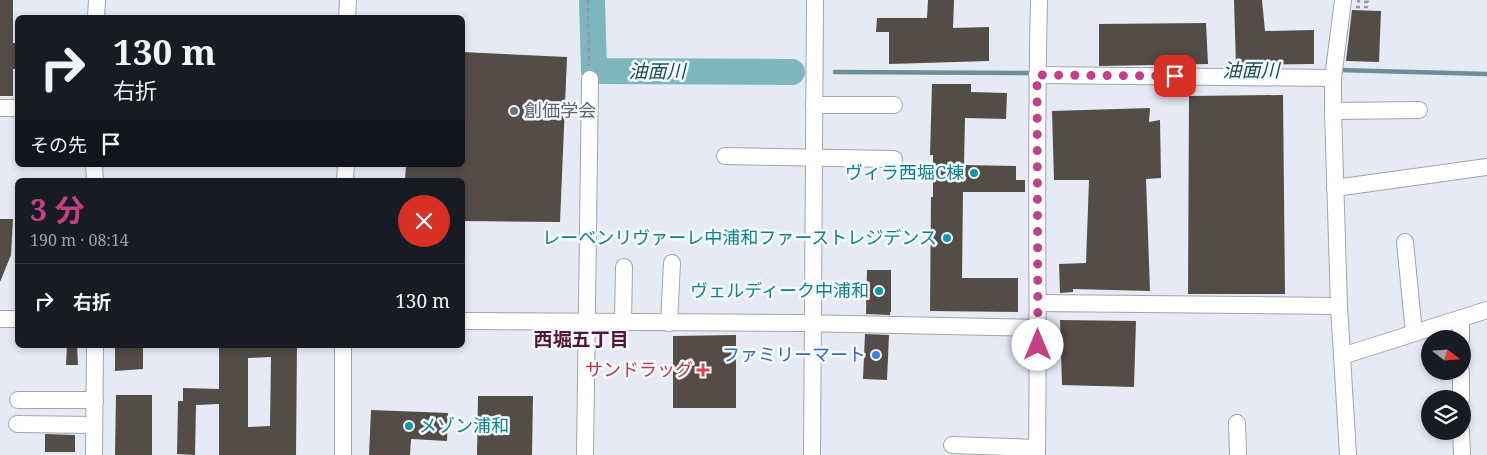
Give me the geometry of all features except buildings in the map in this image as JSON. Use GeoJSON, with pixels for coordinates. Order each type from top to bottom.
{"type":"FeatureCollection","features":[{"type":"Feature","properties":{"kind":"street"},"geometry":{"type":"LineString","coordinates":[[96,15],[97,0]]}},
{"type":"Feature","properties":{"kind":"street"},"geometry":{"type":"LineString","coordinates":[[347,15],[348,0]]}},
{"type":"Feature","properties":{"kind":"street"},"geometry":{"type":"LineString","coordinates":[[812,455],[815,0]]}},
{"type":"Feature","properties":{"kind":"street"},"geometry":{"type":"LineString","coordinates":[[952,445],[1037,452],[1037,74],[1039,0]]}},
{"type":"Feature","properties":{"kind":"street"},"geometry":{"type":"LineString","coordinates":[[1348,455],[1339,306],[1333,111],[1334,73],[1349,2]]}},
{"type":"Feature","properties":{"kind":"street"},"geometry":{"type":"LineString","coordinates":[[1037,74],[1334,73]]}},
{"type":"Feature","properties":{"kind":"street"},"geometry":{"type":"LineString","coordinates":[[585,455],[590,79]]}},
{"type":"Feature","properties":{"kind":"street"},"geometry":{"type":"LineString","coordinates":[[814,105],[894,105]]}},
{"type":"Feature","properties":{"kind":"street"},"geometry":{"type":"LineString","coordinates":[[0,108],[15,108]]}},
{"type":"Feature","properties":{"kind":"street"},"geometry":{"type":"LineString","coordinates":[[1333,111],[1419,110]]}},
{"type":"Feature","properties":{"kind":"street"},"geometry":{"type":"LineString","coordinates":[[725,156],[894,159]]}},
{"type":"Feature","properties":{"kind":"street"},"geometry":{"type":"LineString","coordinates":[[1335,188],[1487,167]]}},
{"type":"Feature","properties":{"kind":"street"},"geometry":{"type":"LineString","coordinates":[[1406,242],[1414,334]]}},
{"type":"Feature","properties":{"kind":"street"},"geometry":{"type":"LineString","coordinates":[[670,323],[672,263]]}},
{"type":"Feature","properties":{"kind":"street"},"geometry":{"type":"LineString","coordinates":[[623,323],[624,266]]}},
{"type":"Feature","properties":{"kind":"street"},"geometry":{"type":"LineString","coordinates":[[1038,303],[1339,306]]}},
{"type":"Feature","properties":{"kind":"street"},"geometry":{"type":"LineString","coordinates":[[1342,356],[1487,310]]}},
{"type":"Feature","properties":{"kind":"street"},"geometry":{"type":"LineString","coordinates":[[0,319],[15,319]]}},
{"type":"Feature","properties":{"kind":"street"},"geometry":{"type":"LineString","coordinates":[[1461,319],[1461,330]]}},
{"type":"Feature","properties":{"kind":"street"},"geometry":{"type":"LineString","coordinates":[[465,321],[1038,328]]}},
{"type":"Feature","properties":{"kind":"street"},"geometry":{"type":"LineString","coordinates":[[94,455],[95,348]]}},
{"type":"Feature","properties":{"kind":"street"},"geometry":{"type":"LineString","coordinates":[[343,348],[343,455]]}},
{"type":"Feature","properties":{"kind":"street"},"geometry":{"type":"LineString","coordinates":[[18,400],[94,400]]}},
{"type":"Feature","properties":{"kind":"street"},"geometry":{"type":"LineString","coordinates":[[1237,423],[1238,455]]}},
{"type":"Feature","properties":{"kind":"street"},"geometry":{"type":"LineString","coordinates":[[17,424],[94,425]]}},
{"type":"Feature","properties":{"kind":"street"},"geometry":{"type":"LineString","coordinates":[[1461,440],[1462,455]]}},
{"type":"Feature","properties":{"kind":"path"},"geometry":{"type":"LineString","coordinates":[[588,0],[590,79]]}},
{"type":"Feature","properties":{"kind":"path"},"geometry":{"type":"LineString","coordinates":[[1349,2],[1368,2],[1367,7],[1349,2]]}},
{"type":"Feature","properties":{"kind":"waterway","name":"油面川"},"geometry":{"type":"LineString","coordinates":[[592,0],[594,71],[792,72]]}},
{"type":"Feature","properties":{"kind":"waterway","name":"油面川"},"geometry":{"type":"LineString","coordinates":[[1338,70],[1487,74]]}},
{"type":"Feature","properties":{"kind":"waterway","name":"油面川"},"geometry":{"type":"LineString","coordinates":[[599,71],[599,77]]}},
{"type":"Feature","properties":{"kind":"waterway","name":"油面川"},"geometry":{"type":"LineString","coordinates":[[835,72],[1033,73]]}},
{"type":"Feature","properties":{"kind":"place","name":"創価学会"},"geometry":{"type":"Point","coordinates":[514,111]}},
{"type":"Feature","properties":{"kind":"place","name":"ヴィラ西堀C棟"},"geometry":{"type":"Point","coordinates":[974,173]}},
{"type":"Feature","properties":{"kind":"place","name":"レーベンリヴァーレ中浦和ファーストレジデンス"},"geometry":{"type":"Point","coordinates":[947,238]}},
{"type":"Feature","properties":{"kind":"place","name":"ヴェルディーク中浦和"},"geometry":{"type":"Point","coordinates":[879,291]}},
{"type":"Feature","properties":{"kind":"place","name":"ファミリーマート"},"geometry":{"type":"Point","coordinates":[876,355]}},
{"type":"Feature","properties":{"kind":"place","name":"サンドラッグ"},"geometry":{"type":"Point","coordinates":[703,370]}},
{"type":"Feature","properties":{"kind":"place","name":"メゾン浦和"},"geometry":{"type":"Point","coordinates":[409,426]}},
{"type":"Feature","properties":{"kind":"district","name":"西堀五丁目"},"geometry":{"type":"Point","coordinates":[581,339]}},
{"type":"Feature","properties":{"kind":"route"},"geometry":{"type":"LineString","coordinates":[[1038,345],[1037,75],[1175,76]]}}]}
